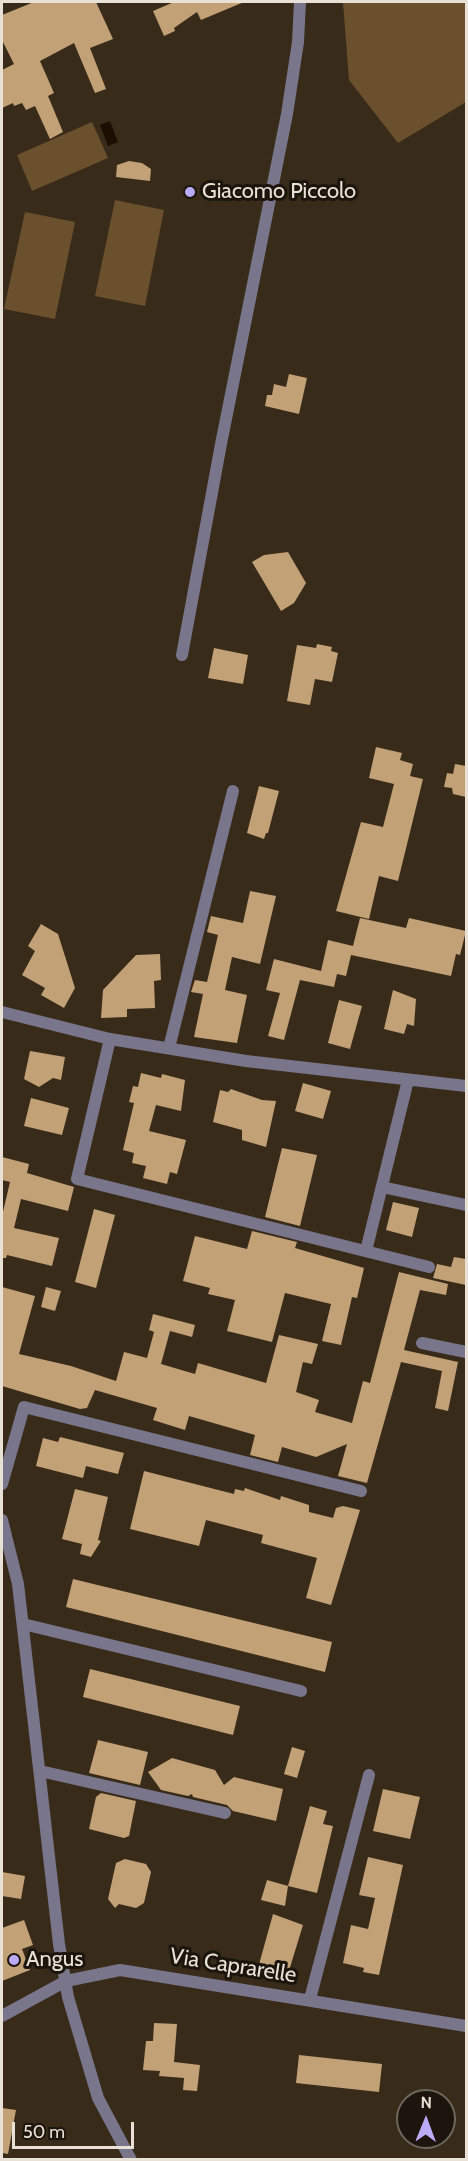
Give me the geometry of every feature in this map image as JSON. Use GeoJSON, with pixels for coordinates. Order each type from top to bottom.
{"type":"FeatureCollection","features":[{"type":"Feature","properties":{"kind":"street"},"geometry":{"type":"LineString","coordinates":[[182,655],[221,444],[287,114],[298,42],[300,2]]}},
{"type":"Feature","properties":{"kind":"street"},"geometry":{"type":"LineString","coordinates":[[169,1048],[233,790]]}},
{"type":"Feature","properties":{"kind":"street"},"geometry":{"type":"LineString","coordinates":[[2,1012],[110,1039],[246,1061],[466,1086]]}},
{"type":"Feature","properties":{"kind":"street"},"geometry":{"type":"LineString","coordinates":[[110,1039],[77,1179],[429,1267]]}},
{"type":"Feature","properties":{"kind":"street"},"geometry":{"type":"LineString","coordinates":[[366,1251],[408,1080]]}},
{"type":"Feature","properties":{"kind":"street"},"geometry":{"type":"LineString","coordinates":[[382,1187],[466,1205]]}},
{"type":"Feature","properties":{"kind":"street"},"geometry":{"type":"LineString","coordinates":[[422,1343],[466,1352]]}},
{"type":"Feature","properties":{"kind":"street"},"geometry":{"type":"LineString","coordinates":[[2,1485],[24,1407],[361,1491]]}},
{"type":"Feature","properties":{"kind":"street"},"geometry":{"type":"LineString","coordinates":[[2,1520],[6,1546],[18,1584],[59,1944],[68,1996],[98,2098],[131,2160]]}},
{"type":"Feature","properties":{"kind":"street"},"geometry":{"type":"LineString","coordinates":[[23,1624],[301,1691]]}},
{"type":"Feature","properties":{"kind":"street"},"geometry":{"type":"LineString","coordinates":[[40,1771],[225,1814]]}},
{"type":"Feature","properties":{"kind":"street"},"geometry":{"type":"LineString","coordinates":[[310,1999],[369,1775]]}},
{"type":"Feature","properties":{"kind":"street","name":"Via Caprarelle"},"geometry":{"type":"LineString","coordinates":[[2,2016],[66,1981],[120,1970],[466,2026]]}},
{"type":"Feature","properties":{"kind":"shaded area"},"geometry":{"type":"Polygon","coordinates":[[[466,2],[466,102],[398,143],[349,80],[343,3],[466,2]]]}},
{"type":"Feature","properties":{"kind":"shaded area"},"geometry":{"type":"Polygon","coordinates":[[[110,121],[118,142],[108,146],[100,125],[110,121]]]}},
{"type":"Feature","properties":{"kind":"shaded area"},"geometry":{"type":"Polygon","coordinates":[[[92,122],[108,158],[32,191],[17,155],[92,122]]]}},
{"type":"Feature","properties":{"kind":"shaded area"},"geometry":{"type":"Polygon","coordinates":[[[115,200],[164,210],[145,306],[95,296],[115,200]]]}},
{"type":"Feature","properties":{"kind":"shaded area"},"geometry":{"type":"Polygon","coordinates":[[[25,212],[75,222],[55,319],[4,309],[25,212]]]}},
{"type":"Feature","properties":{"kind":"building"},"geometry":{"type":"Polygon","coordinates":[[[34,2],[96,2],[113,39],[90,48],[106,89],[95,93],[74,43],[40,61],[54,93],[48,96],[63,132],[50,139],[35,106],[26,110],[22,103],[14,106],[13,103],[2,108],[2,70],[14,64],[2,40],[2,15],[34,2]]]}},
{"type":"Feature","properties":{"kind":"building"},"geometry":{"type":"Polygon","coordinates":[[[174,2],[244,2],[201,20],[197,12],[174,28],[175,31],[164,36],[153,11],[174,2]]]}},
{"type":"Feature","properties":{"kind":"building"},"geometry":{"type":"Polygon","coordinates":[[[129,161],[142,163],[151,169],[150,181],[116,177],[117,165],[129,161]]]}},
{"type":"Feature","properties":{"kind":"building"},"geometry":{"type":"Polygon","coordinates":[[[289,374],[307,378],[299,414],[265,406],[267,395],[272,395],[274,384],[286,387],[289,374]]]}},
{"type":"Feature","properties":{"kind":"building"},"geometry":{"type":"Polygon","coordinates":[[[288,552],[306,583],[294,603],[281,611],[252,562],[264,555],[288,552]]]}},
{"type":"Feature","properties":{"kind":"building"},"geometry":{"type":"Polygon","coordinates":[[[317,644],[332,647],[331,651],[338,653],[332,682],[315,679],[310,705],[287,701],[297,645],[316,648],[317,644]]]}},
{"type":"Feature","properties":{"kind":"building"},"geometry":{"type":"Polygon","coordinates":[[[214,648],[248,655],[243,684],[208,678],[214,648]]]}},
{"type":"Feature","properties":{"kind":"building"},"geometry":{"type":"Polygon","coordinates":[[[376,747],[402,753],[400,760],[413,764],[410,776],[423,779],[398,881],[379,876],[369,919],[336,911],[361,822],[383,827],[394,784],[369,778],[376,747]]]}},
{"type":"Feature","properties":{"kind":"building"},"geometry":{"type":"Polygon","coordinates":[[[455,764],[466,766],[466,797],[453,794],[452,788],[444,787],[447,773],[453,774],[455,764]]]}},
{"type":"Feature","properties":{"kind":"building"},"geometry":{"type":"Polygon","coordinates":[[[259,786],[279,791],[268,833],[264,839],[247,833],[259,786]]]}},
{"type":"Feature","properties":{"kind":"building"},"geometry":{"type":"Polygon","coordinates":[[[250,891],[276,896],[260,964],[232,957],[225,990],[247,995],[237,1043],[194,1037],[203,994],[191,992],[195,980],[207,982],[218,935],[207,932],[211,916],[243,923],[250,891]]]}},
{"type":"Feature","properties":{"kind":"building"},"geometry":{"type":"Polygon","coordinates":[[[360,918],[406,928],[409,918],[466,931],[460,955],[456,954],[451,976],[351,955],[346,976],[337,974],[334,987],[300,980],[284,1040],[268,1036],[280,993],[266,990],[274,959],[321,971],[328,940],[353,946],[360,918]]]}},
{"type":"Feature","properties":{"kind":"building"},"geometry":{"type":"Polygon","coordinates":[[[41,924],[58,934],[75,988],[64,1008],[41,995],[45,988],[22,975],[35,951],[28,946],[41,924]]]}},
{"type":"Feature","properties":{"kind":"building"},"geometry":{"type":"Polygon","coordinates":[[[160,954],[161,980],[154,981],[155,1008],[127,1009],[127,1017],[101,1018],[103,990],[136,955],[160,954]]]}},
{"type":"Feature","properties":{"kind":"building"},"geometry":{"type":"Polygon","coordinates":[[[393,990],[416,999],[414,1026],[407,1024],[404,1034],[384,1029],[393,990]]]}},
{"type":"Feature","properties":{"kind":"building"},"geometry":{"type":"Polygon","coordinates":[[[339,1000],[362,1006],[350,1049],[328,1043],[339,1000]]]}},
{"type":"Feature","properties":{"kind":"building"},"geometry":{"type":"Polygon","coordinates":[[[30,1051],[65,1057],[61,1080],[53,1078],[39,1087],[24,1079],[30,1051]]]}},
{"type":"Feature","properties":{"kind":"building"},"geometry":{"type":"Polygon","coordinates":[[[141,1073],[161,1078],[162,1074],[185,1080],[181,1111],[156,1105],[149,1131],[186,1140],[177,1174],[170,1172],[167,1184],[143,1178],[146,1166],[132,1163],[134,1153],[123,1150],[134,1103],[129,1102],[133,1086],[138,1087],[141,1073]]]}},
{"type":"Feature","properties":{"kind":"building"},"geometry":{"type":"Polygon","coordinates":[[[303,1083],[331,1091],[323,1119],[295,1111],[303,1083]]]}},
{"type":"Feature","properties":{"kind":"building"},"geometry":{"type":"Polygon","coordinates":[[[231,1089],[262,1100],[276,1101],[266,1147],[242,1140],[242,1130],[213,1122],[220,1090],[228,1092],[231,1089]]]}},
{"type":"Feature","properties":{"kind":"building"},"geometry":{"type":"Polygon","coordinates":[[[31,1098],[69,1108],[62,1135],[24,1126],[31,1098]]]}},
{"type":"Feature","properties":{"kind":"building"},"geometry":{"type":"Polygon","coordinates":[[[282,1148],[317,1155],[300,1226],[265,1217],[282,1148]]]}},
{"type":"Feature","properties":{"kind":"building"},"geometry":{"type":"Polygon","coordinates":[[[2,1157],[29,1164],[27,1173],[74,1187],[68,1211],[21,1199],[14,1228],[59,1238],[52,1266],[7,1255],[6,1258],[2,1258],[2,1216],[10,1182],[2,1180],[2,1157]]]}},
{"type":"Feature","properties":{"kind":"building"},"geometry":{"type":"Polygon","coordinates":[[[393,1202],[419,1208],[412,1237],[386,1230],[393,1202]]]}},
{"type":"Feature","properties":{"kind":"building"},"geometry":{"type":"Polygon","coordinates":[[[94,1209],[115,1215],[96,1288],[75,1282],[94,1209]]]}},
{"type":"Feature","properties":{"kind":"building"},"geometry":{"type":"Polygon","coordinates":[[[252,1231],[297,1242],[295,1248],[364,1268],[357,1298],[352,1297],[341,1345],[322,1341],[331,1304],[285,1293],[272,1342],[227,1331],[235,1300],[208,1294],[210,1288],[183,1281],[195,1236],[247,1249],[252,1231]]]}},
{"type":"Feature","properties":{"kind":"building"},"geometry":{"type":"Polygon","coordinates":[[[454,1257],[466,1259],[466,1285],[433,1278],[437,1264],[451,1267],[454,1257]]]}},
{"type":"Feature","properties":{"kind":"building"},"geometry":{"type":"Polygon","coordinates":[[[399,1272],[448,1284],[446,1295],[420,1290],[404,1350],[458,1362],[448,1411],[435,1408],[442,1371],[401,1362],[367,1483],[338,1476],[347,1444],[316,1457],[282,1447],[278,1462],[250,1455],[255,1435],[189,1416],[185,1430],[153,1420],[157,1408],[95,1390],[87,1408],[80,1409],[2,1386],[2,1287],[35,1296],[19,1354],[71,1366],[116,1381],[124,1352],[147,1358],[154,1332],[149,1330],[153,1314],[195,1325],[192,1337],[170,1331],[161,1364],[195,1374],[198,1363],[266,1383],[279,1335],[318,1344],[312,1364],[303,1362],[296,1392],[319,1400],[315,1412],[352,1423],[363,1381],[370,1383],[399,1272]]]}},
{"type":"Feature","properties":{"kind":"building"},"geometry":{"type":"Polygon","coordinates":[[[46,1287],[61,1291],[55,1311],[41,1307],[46,1287]]]}},
{"type":"Feature","properties":{"kind":"building"},"geometry":{"type":"Polygon","coordinates":[[[60,1437],[124,1453],[118,1474],[86,1466],[83,1478],[36,1466],[43,1438],[58,1442],[60,1437]]]}},
{"type":"Feature","properties":{"kind":"building"},"geometry":{"type":"Polygon","coordinates":[[[144,1471],[234,1494],[235,1489],[244,1491],[245,1488],[280,1500],[281,1496],[309,1505],[309,1512],[333,1518],[336,1508],[343,1506],[360,1510],[331,1605],[306,1598],[317,1558],[261,1543],[263,1535],[206,1520],[199,1546],[130,1529],[144,1471]]]}},
{"type":"Feature","properties":{"kind":"building"},"geometry":{"type":"Polygon","coordinates":[[[75,1489],[108,1497],[98,1540],[101,1541],[91,1557],[80,1554],[82,1544],[62,1539],[75,1489]]]}},
{"type":"Feature","properties":{"kind":"building"},"geometry":{"type":"Polygon","coordinates":[[[73,1579],[332,1642],[325,1672],[66,1607],[73,1579]]]}},
{"type":"Feature","properties":{"kind":"building"},"geometry":{"type":"Polygon","coordinates":[[[90,1669],[240,1706],[233,1735],[83,1697],[90,1669]]]}},
{"type":"Feature","properties":{"kind":"building"},"geometry":{"type":"Polygon","coordinates":[[[98,1740],[148,1752],[140,1785],[89,1773],[98,1740]]]}},
{"type":"Feature","properties":{"kind":"building"},"geometry":{"type":"Polygon","coordinates":[[[292,1747],[305,1751],[297,1778],[284,1774],[292,1747]]]}},
{"type":"Feature","properties":{"kind":"building"},"geometry":{"type":"Polygon","coordinates":[[[172,1758],[215,1770],[224,1785],[234,1777],[283,1789],[276,1821],[233,1811],[227,1805],[193,1797],[192,1794],[188,1796],[161,1790],[148,1772],[172,1758]]]}},
{"type":"Feature","properties":{"kind":"building"},"geometry":{"type":"Polygon","coordinates":[[[383,1789],[420,1797],[410,1839],[373,1831],[383,1789]]]}},
{"type":"Feature","properties":{"kind":"building"},"geometry":{"type":"Polygon","coordinates":[[[101,1793],[136,1801],[129,1836],[124,1838],[89,1829],[96,1797],[101,1793]]]}},
{"type":"Feature","properties":{"kind":"building"},"geometry":{"type":"Polygon","coordinates":[[[310,1806],[327,1811],[323,1824],[333,1826],[317,1893],[288,1886],[310,1806]]]}},
{"type":"Feature","properties":{"kind":"building"},"geometry":{"type":"Polygon","coordinates":[[[368,1857],[403,1865],[379,1975],[363,1972],[364,1968],[343,1963],[351,1925],[368,1929],[375,1898],[359,1895],[368,1857]]]}},
{"type":"Feature","properties":{"kind":"building"},"geometry":{"type":"Polygon","coordinates":[[[125,1859],[146,1864],[151,1872],[144,1903],[136,1908],[119,1904],[115,1908],[108,1899],[116,1863],[125,1859]]]}},
{"type":"Feature","properties":{"kind":"building"},"geometry":{"type":"Polygon","coordinates":[[[2,1872],[25,1876],[21,1899],[2,1896],[2,1872]]]}},
{"type":"Feature","properties":{"kind":"building"},"geometry":{"type":"Polygon","coordinates":[[[267,1880],[288,1886],[285,1906],[261,1900],[267,1880]]]}},
{"type":"Feature","properties":{"kind":"building"},"geometry":{"type":"Polygon","coordinates":[[[273,1914],[303,1925],[288,1974],[258,1968],[273,1914]]]}},
{"type":"Feature","properties":{"kind":"building","name":"Angus"},"geometry":{"type":"Polygon","coordinates":[[[24,1920],[33,1945],[22,1949],[30,1970],[2,1981],[2,1928],[24,1920]]]}},
{"type":"Feature","properties":{"kind":"building"},"geometry":{"type":"Polygon","coordinates":[[[154,2023],[177,2024],[174,2062],[200,2065],[197,2091],[183,2090],[184,2078],[159,2076],[160,2071],[143,2070],[146,2041],[153,2041],[154,2023]]]}},
{"type":"Feature","properties":{"kind":"building"},"geometry":{"type":"Polygon","coordinates":[[[299,2055],[382,2064],[379,2092],[296,2083],[299,2055]]]}},
{"type":"Feature","properties":{"kind":"building"},"geometry":{"type":"Polygon","coordinates":[[[2,2108],[16,2110],[8,2154],[2,2153],[2,2108]]]}},
{"type":"Feature","properties":{"kind":"place","name":"Giacomo Piccolo"},"geometry":{"type":"Point","coordinates":[190,192]}},
{"type":"Feature","properties":{"kind":"place","name":"Angus"},"geometry":{"type":"Point","coordinates":[14,1960]}}]}
